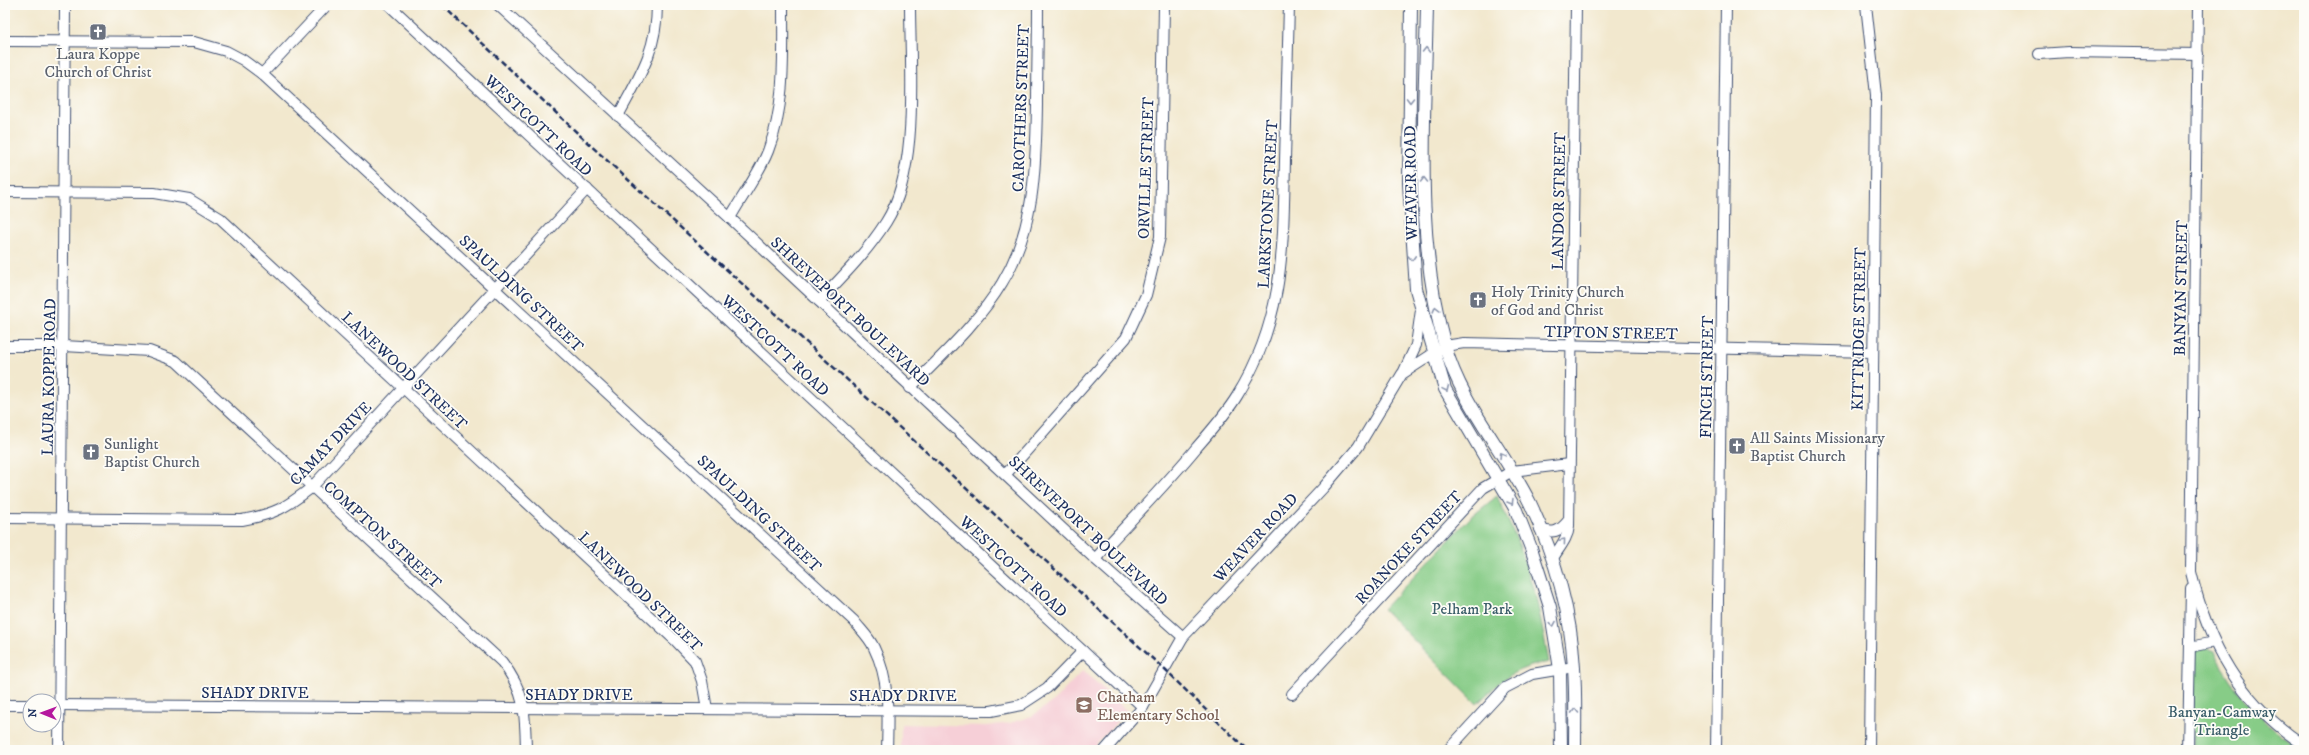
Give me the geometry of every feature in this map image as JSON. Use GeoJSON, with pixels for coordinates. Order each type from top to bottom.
{"type":"FeatureCollection","features":[{"type":"Feature","properties":{"kind":"main road","name":"WEAVER ROAD"},"geometry":{"type":"LineString","coordinates":[[1411,5],[1409,183],[1413,268],[1421,308],[1434,352]]}},
{"type":"Feature","properties":{"kind":"main road","name":"WEAVER ROAD"},"geometry":{"type":"LineString","coordinates":[[1427,5],[1424,183],[1428,266],[1432,295],[1445,346]]}},
{"type":"Feature","properties":{"kind":"main road"},"geometry":{"type":"LineString","coordinates":[[1409,145],[1424,146]]}},
{"type":"Feature","properties":{"kind":"main road"},"geometry":{"type":"LineString","coordinates":[[1445,346],[1456,379],[1512,471],[1530,504],[1552,560],[1565,601],[1574,667],[1575,750]]}},
{"type":"Feature","properties":{"kind":"main road"},"geometry":{"type":"LineString","coordinates":[[1434,352],[1445,389],[1516,510],[1531,548],[1550,607],[1560,669],[1561,750]]}},
{"type":"Feature","properties":{"kind":"street","name":"LAURA KOPPE ROAD"},"geometry":{"type":"LineString","coordinates":[[57,693],[64,346],[65,5]]}},
{"type":"Feature","properties":{"kind":"street"},"geometry":{"type":"LineString","coordinates":[[262,74],[327,5]]}},
{"type":"Feature","properties":{"kind":"street","name":"WESTCOTT ROAD"},"geometry":{"type":"LineString","coordinates":[[389,5],[1143,707]]}},
{"type":"Feature","properties":{"kind":"street","name":"SHREVEPORT BOULEVARD"},"geometry":{"type":"LineString","coordinates":[[498,5],[508,9],[618,116],[820,301],[910,388],[1006,474],[1094,558],[1183,637]]}},
{"type":"Feature","properties":{"kind":"street"},"geometry":{"type":"LineString","coordinates":[[618,116],[648,61],[656,32],[658,5]]}},
{"type":"Feature","properties":{"kind":"street"},"geometry":{"type":"LineString","coordinates":[[730,218],[768,152],[776,128],[783,71],[783,5]]}},
{"type":"Feature","properties":{"kind":"street"},"geometry":{"type":"LineString","coordinates":[[820,301],[859,260],[886,221],[897,196],[908,160],[910,5]]}},
{"type":"Feature","properties":{"kind":"street","name":"CAROTHERS STREET"},"geometry":{"type":"LineString","coordinates":[[910,388],[965,332],[1002,283],[1023,236],[1033,197],[1036,166],[1038,5]]}},
{"type":"Feature","properties":{"kind":"street","name":"ORVILLE STREET"},"geometry":{"type":"LineString","coordinates":[[1006,474],[1126,338],[1146,295],[1160,236],[1164,5]]}},
{"type":"Feature","properties":{"kind":"street","name":"LARKSTONE STREET"},"geometry":{"type":"LineString","coordinates":[[1094,558],[1174,475],[1215,426],[1237,396],[1256,361],[1270,327],[1277,297],[1283,243],[1289,5]]}},
{"type":"Feature","properties":{"kind":"street","name":"LANDOR STREET"},"geometry":{"type":"LineString","coordinates":[[1552,560],[1559,547],[1568,536],[1576,5]]}},
{"type":"Feature","properties":{"kind":"street","name":"FINCH STREET"},"geometry":{"type":"LineString","coordinates":[[1716,750],[1726,5]]}},
{"type":"Feature","properties":{"kind":"street","name":"KITTRIDGE STREET"},"geometry":{"type":"LineString","coordinates":[[1866,5],[1876,96],[1869,750]]}},
{"type":"Feature","properties":{"kind":"street","name":"BANYAN STREET"},"geometry":{"type":"LineString","coordinates":[[2188,750],[2198,5]]}},
{"type":"Feature","properties":{"kind":"street","name":"SPAULDING STREET"},"geometry":{"type":"LineString","coordinates":[[5,41],[194,42],[226,51],[243,60],[262,74],[496,288],[854,621],[874,647],[886,682],[888,750]]}},
{"type":"Feature","properties":{"kind":"street"},"geometry":{"type":"LineString","coordinates":[[2039,54],[2069,52],[2198,54]]}},
{"type":"Feature","properties":{"kind":"street","name":"CAMAY DRIVE"},"geometry":{"type":"LineString","coordinates":[[5,518],[242,520],[270,515],[290,504],[311,488],[586,189]]}},
{"type":"Feature","properties":{"kind":"street","name":"LANEWOOD STREET"},"geometry":{"type":"LineString","coordinates":[[5,192],[154,193],[189,198],[220,218],[690,656],[694,661],[702,681],[707,709]]}},
{"type":"Feature","properties":{"kind":"street"},"geometry":{"type":"LineString","coordinates":[[1402,374],[1416,346],[1421,308]]}},
{"type":"Feature","properties":{"kind":"street","name":"TIPTON STREET"},"geometry":{"type":"LineString","coordinates":[[1445,346],[1464,343],[1873,352]]}},
{"type":"Feature","properties":{"kind":"street","name":"COMPTON STREET"},"geometry":{"type":"LineString","coordinates":[[5,346],[64,346],[149,351],[176,361],[311,488],[502,662],[521,692],[525,708],[526,750]]}},
{"type":"Feature","properties":{"kind":"street","name":"WEAVER ROAD"},"geometry":{"type":"LineString","coordinates":[[1105,750],[1143,707],[1183,637],[1323,488],[1358,447],[1402,374],[1445,346]]}},
{"type":"Feature","properties":{"kind":"street","name":"ROANOKE STREET"},"geometry":{"type":"LineString","coordinates":[[1292,694],[1483,488],[1512,471],[1570,464]]}},
{"type":"Feature","properties":{"kind":"street"},"geometry":{"type":"LineString","coordinates":[[1540,529],[1555,532],[1562,529],[1568,521]]}},
{"type":"Feature","properties":{"kind":"street","name":"BANYAN STREET"},"geometry":{"type":"LineString","coordinates":[[2191,572],[2199,604],[2214,642],[2234,677],[2260,710],[2304,745]]}},
{"type":"Feature","properties":{"kind":"street"},"geometry":{"type":"LineString","coordinates":[[2190,647],[2214,642]]}},
{"type":"Feature","properties":{"kind":"street","name":"SHADY DRIVE"},"geometry":{"type":"LineString","coordinates":[[62,705],[991,711],[1021,705],[1047,688],[1083,651]]}},
{"type":"Feature","properties":{"kind":"street"},"geometry":{"type":"LineString","coordinates":[[1448,750],[1505,688],[1532,674],[1574,667]]}},
{"type":"Feature","properties":{"kind":"street"},"geometry":{"type":"LineString","coordinates":[[5,705],[22,705]]}},
{"type":"Feature","properties":{"kind":"street","name":"LAURA KOPPE ROAD"},"geometry":{"type":"LineString","coordinates":[[58,733],[59,750]]}},
{"type":"Feature","properties":{"kind":"shaded area","name":"Chatham Elementary School"},"geometry":{"type":"Polygon","coordinates":[[[1083,670],[1127,711],[1091,750],[901,750],[901,724],[987,726],[1010,723],[1032,716],[1055,700],[1083,670]]]}},
{"type":"Feature","properties":{"kind":"green space","name":"Pelham Park"},"geometry":{"type":"Polygon","coordinates":[[[1497,496],[1520,547],[1537,601],[1549,662],[1526,668],[1509,676],[1494,687],[1477,704],[1383,609],[1470,518],[1497,496]]]}},
{"type":"Feature","properties":{"kind":"green space","name":"Banyan-Camway Triangle"},"geometry":{"type":"Polygon","coordinates":[[[2206,648],[2214,651],[2229,678],[2253,710],[2270,727],[2303,750],[2192,750],[2193,656],[2198,649],[2206,648]]]}},
{"type":"Feature","properties":{"kind":"railway"},"geometry":{"type":"LineString","coordinates":[[442,5],[588,143],[1165,670],[1247,750]]}},
{"type":"Feature","properties":{"kind":"place","name":"Laura Koppe Church of Christ"},"geometry":{"type":"Point","coordinates":[98,32]}},
{"type":"Feature","properties":{"kind":"place","name":"Holy Trinity Church of God and Christ"},"geometry":{"type":"Point","coordinates":[1478,300]}},
{"type":"Feature","properties":{"kind":"place","name":"All Saints Missionary Baptist Church"},"geometry":{"type":"Point","coordinates":[1737,446]}},
{"type":"Feature","properties":{"kind":"place","name":"Sunlight Baptist Church"},"geometry":{"type":"Point","coordinates":[91,452]}},
{"type":"Feature","properties":{"kind":"place","name":"Chatham Elementary School"},"geometry":{"type":"Point","coordinates":[1084,705]}}]}
